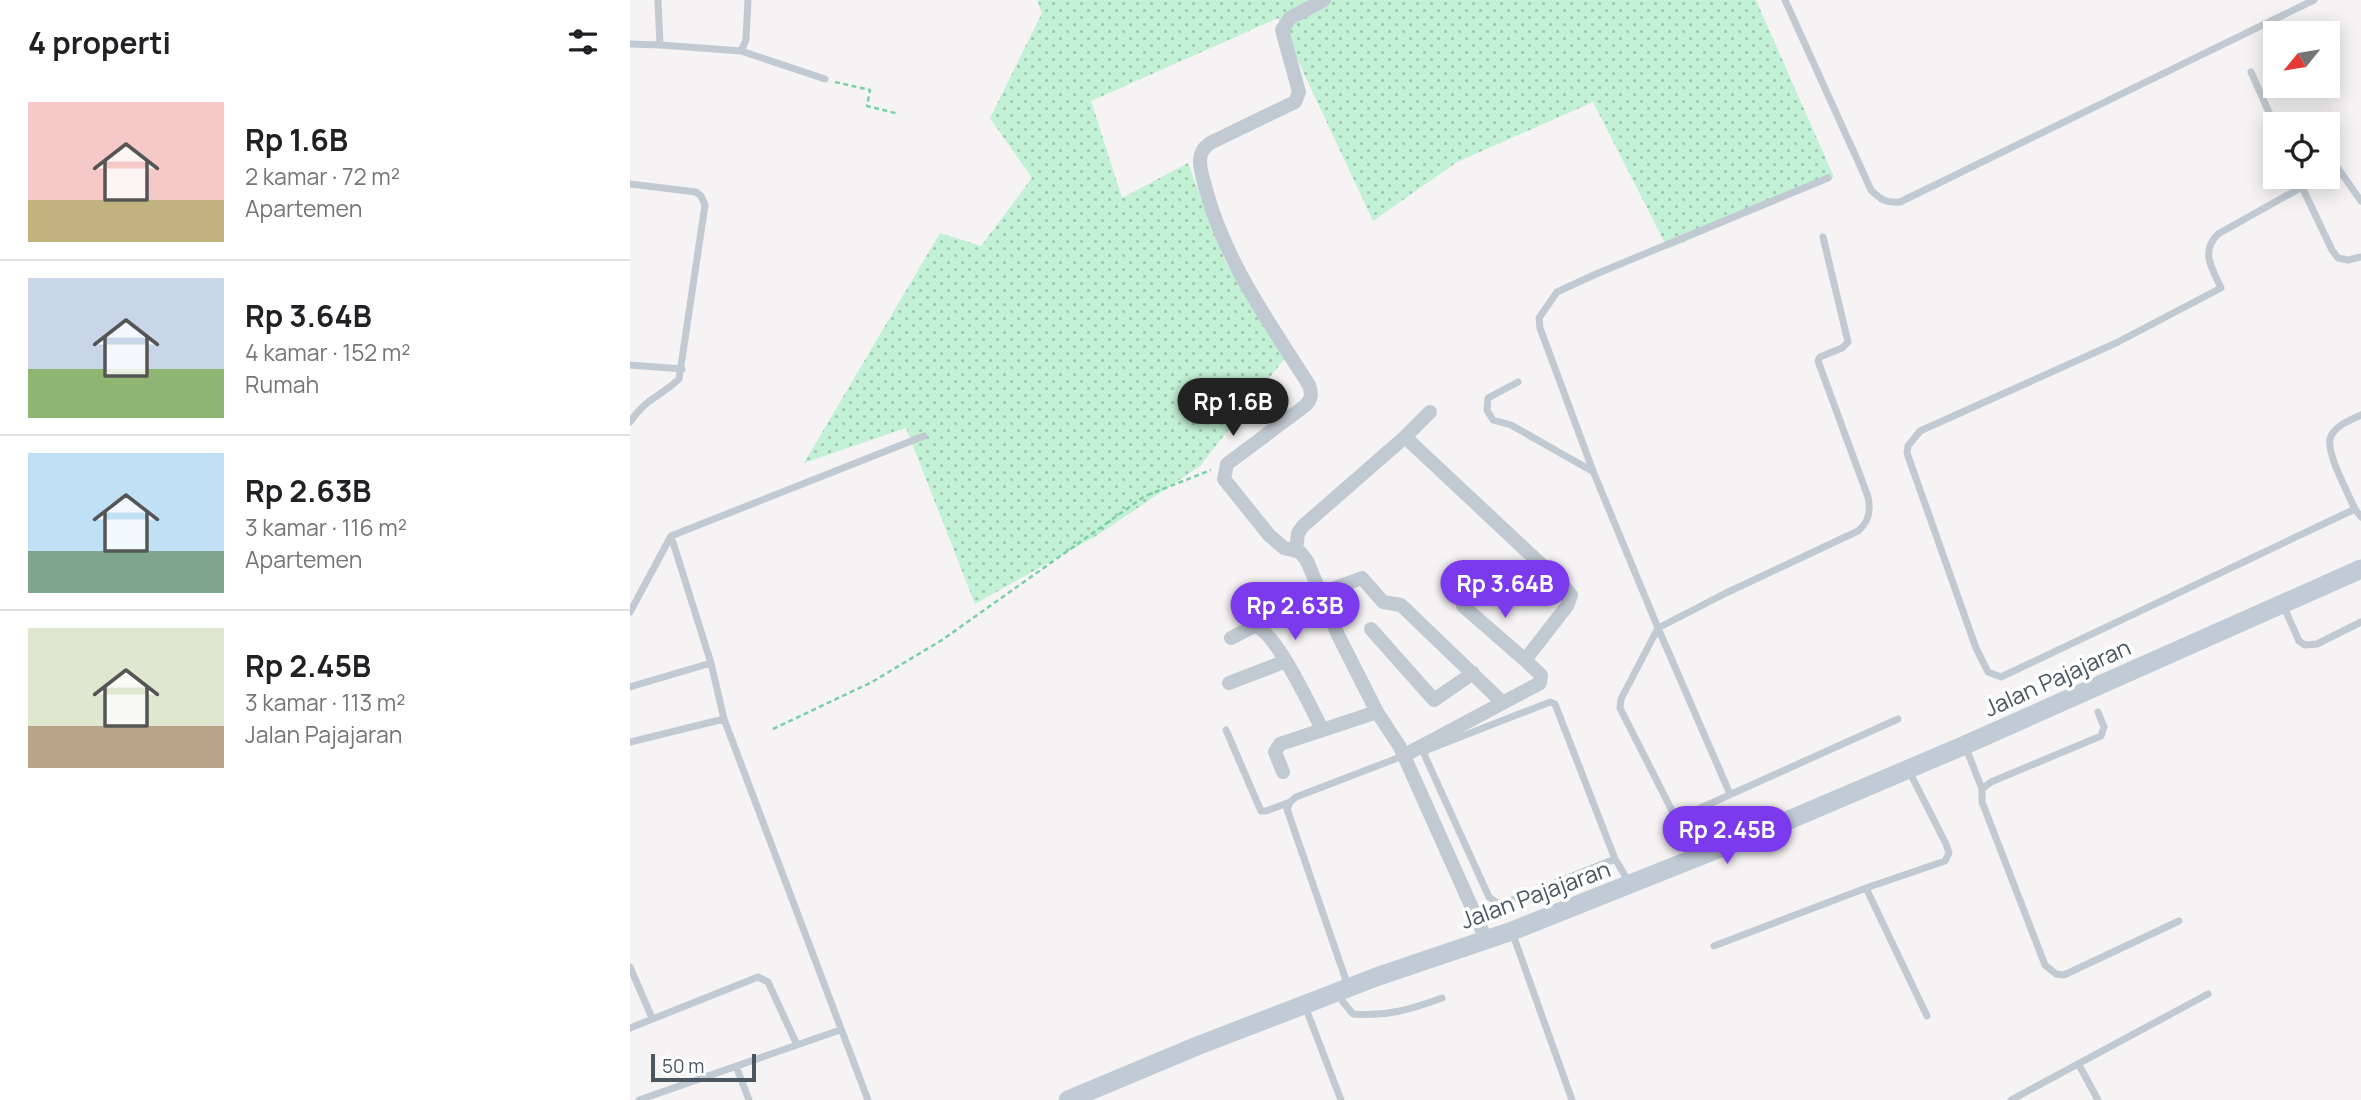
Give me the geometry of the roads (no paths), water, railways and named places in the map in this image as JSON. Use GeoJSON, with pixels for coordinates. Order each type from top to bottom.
{"type":"FeatureCollection","features":[{"type":"Feature","properties":{"kind":"main road","name":"Jalan Pajajaran"},"geometry":{"type":"LineString","coordinates":[[1068,1100],[1305,1004],[1512,931],[1763,831],[1965,746],[2361,569]]}},
{"type":"Feature","properties":{"kind":"street"},"geometry":{"type":"LineString","coordinates":[[1324,0],[1290,18],[1282,30],[1299,93],[1295,103],[1210,143],[1204,147],[1199,159],[1214,220],[1227,248],[1242,278],[1311,392],[1310,401],[1306,405],[1227,464],[1224,475],[1226,483],[1269,535],[1284,548],[1296,550],[1307,561],[1338,635],[1377,712],[1403,755],[1486,939]]}},
{"type":"Feature","properties":{"kind":"street"},"geometry":{"type":"LineString","coordinates":[[1296,550],[1298,533],[1303,526],[1430,412]]}},
{"type":"Feature","properties":{"kind":"street"},"geometry":{"type":"LineString","coordinates":[[1405,437],[1569,592],[1570,601],[1525,660]]}},
{"type":"Feature","properties":{"kind":"street"},"geometry":{"type":"LineString","coordinates":[[1321,593],[1362,578],[1383,601],[1398,603],[1502,702]]}},
{"type":"Feature","properties":{"kind":"street"},"geometry":{"type":"LineString","coordinates":[[1403,755],[1540,682],[1541,675],[1464,606]]}},
{"type":"Feature","properties":{"kind":"street"},"geometry":{"type":"LineString","coordinates":[[1231,638],[1258,626],[1267,631],[1322,729]]}},
{"type":"Feature","properties":{"kind":"street"},"geometry":{"type":"LineString","coordinates":[[1371,629],[1434,700],[1473,673]]}},
{"type":"Feature","properties":{"kind":"street"},"geometry":{"type":"LineString","coordinates":[[1229,682],[1286,661]]}},
{"type":"Feature","properties":{"kind":"street"},"geometry":{"type":"LineString","coordinates":[[1283,772],[1275,752],[1277,747],[1322,729],[1377,712]]}},
{"type":"Feature","properties":{"kind":"lane"},"geometry":{"type":"LineString","coordinates":[[658,0],[660,45]]}},
{"type":"Feature","properties":{"kind":"lane"},"geometry":{"type":"LineString","coordinates":[[741,51],[746,40],[748,0]]}},
{"type":"Feature","properties":{"kind":"lane"},"geometry":{"type":"LineString","coordinates":[[1785,0],[1871,191],[1885,202],[1892,203],[1900,202],[2314,0]]}},
{"type":"Feature","properties":{"kind":"lane"},"geometry":{"type":"LineString","coordinates":[[630,44],[741,51],[825,79]]}},
{"type":"Feature","properties":{"kind":"lane"},"geometry":{"type":"LineString","coordinates":[[2251,72],[2269,112]]}},
{"type":"Feature","properties":{"kind":"lane"},"geometry":{"type":"LineString","coordinates":[[2340,171],[2361,201]]}},
{"type":"Feature","properties":{"kind":"lane"},"geometry":{"type":"LineString","coordinates":[[1730,794],[1593,471],[1540,328],[1539,318],[1557,292],[1828,178]]}},
{"type":"Feature","properties":{"kind":"lane"},"geometry":{"type":"LineString","coordinates":[[630,184],[696,192],[705,205],[679,379],[668,389],[645,402],[630,422]]}},
{"type":"Feature","properties":{"kind":"lane"},"geometry":{"type":"LineString","coordinates":[[2298,189],[2218,234],[2211,241],[2208,253],[2221,288],[2116,343],[1920,431],[1908,446],[1907,453],[1976,648],[1988,672],[2001,677],[2355,509]]}},
{"type":"Feature","properties":{"kind":"lane"},"geometry":{"type":"LineString","coordinates":[[2303,189],[2338,258],[2348,260],[2361,257]]}},
{"type":"Feature","properties":{"kind":"lane"},"geometry":{"type":"LineString","coordinates":[[1696,856],[1620,708],[1621,699],[1658,628],[1858,531],[1865,525],[1871,509],[1868,497],[1818,361],[1820,357],[1846,346],[1848,342],[1823,237]]}},
{"type":"Feature","properties":{"kind":"lane"},"geometry":{"type":"LineString","coordinates":[[630,365],[682,369]]}},
{"type":"Feature","properties":{"kind":"lane"},"geometry":{"type":"LineString","coordinates":[[1518,382],[1488,398],[1487,410],[1493,419],[1511,425],[1593,471]]}},
{"type":"Feature","properties":{"kind":"lane"},"geometry":{"type":"LineString","coordinates":[[2361,415],[2334,430],[2330,439],[2332,454],[2355,509],[2361,517]]}},
{"type":"Feature","properties":{"kind":"lane"},"geometry":{"type":"LineString","coordinates":[[630,612],[671,536],[924,436]]}},
{"type":"Feature","properties":{"kind":"lane"},"geometry":{"type":"LineString","coordinates":[[671,536],[711,663],[724,719],[868,1100]]}},
{"type":"Feature","properties":{"kind":"lane"},"geometry":{"type":"LineString","coordinates":[[2282,604],[2299,641],[2305,645],[2317,644],[2361,622]]}},
{"type":"Feature","properties":{"kind":"lane"},"geometry":{"type":"LineString","coordinates":[[630,687],[711,663]]}},
{"type":"Feature","properties":{"kind":"lane"},"geometry":{"type":"LineString","coordinates":[[1615,859],[1507,902],[1497,903],[1489,897],[1424,754],[1427,750],[1550,702],[1555,704],[1615,859],[1630,885]]}},
{"type":"Feature","properties":{"kind":"lane"},"geometry":{"type":"LineString","coordinates":[[1982,789],[1990,782],[2101,736],[2104,727],[2098,712]]}},
{"type":"Feature","properties":{"kind":"lane"},"geometry":{"type":"LineString","coordinates":[[630,742],[724,719]]}},
{"type":"Feature","properties":{"kind":"lane"},"geometry":{"type":"LineString","coordinates":[[1676,819],[1898,719]]}},
{"type":"Feature","properties":{"kind":"lane"},"geometry":{"type":"LineString","coordinates":[[1226,730],[1258,807],[1266,811],[1403,755]]}},
{"type":"Feature","properties":{"kind":"lane"},"geometry":{"type":"LineString","coordinates":[[1965,746],[1982,789],[1982,802],[2045,965],[2056,974],[2064,975],[2179,921]]}},
{"type":"Feature","properties":{"kind":"lane"},"geometry":{"type":"LineString","coordinates":[[1714,946],[1945,861],[1948,856],[1946,844],[1908,769]]}},
{"type":"Feature","properties":{"kind":"lane"},"geometry":{"type":"LineString","coordinates":[[1290,802],[1287,809],[1343,990],[1343,1002],[1353,1014],[1376,1016],[1442,998]]}},
{"type":"Feature","properties":{"kind":"lane"},"geometry":{"type":"LineString","coordinates":[[1866,888],[1927,1016]]}},
{"type":"Feature","properties":{"kind":"lane"},"geometry":{"type":"LineString","coordinates":[[1512,931],[1572,1100]]}},
{"type":"Feature","properties":{"kind":"lane"},"geometry":{"type":"LineString","coordinates":[[630,967],[652,1018]]}},
{"type":"Feature","properties":{"kind":"lane"},"geometry":{"type":"LineString","coordinates":[[630,1028],[758,977],[768,982],[797,1045]]}},
{"type":"Feature","properties":{"kind":"lane"},"geometry":{"type":"LineString","coordinates":[[2011,1100],[2208,994]]}},
{"type":"Feature","properties":{"kind":"lane"},"geometry":{"type":"LineString","coordinates":[[1305,1004],[1341,1100]]}},
{"type":"Feature","properties":{"kind":"lane"},"geometry":{"type":"LineString","coordinates":[[639,1100],[840,1030]]}},
{"type":"Feature","properties":{"kind":"lane"},"geometry":{"type":"LineString","coordinates":[[2079,1065],[2098,1100]]}},
{"type":"Feature","properties":{"kind":"lane"},"geometry":{"type":"LineString","coordinates":[[736,1066],[749,1100]]}}]}
